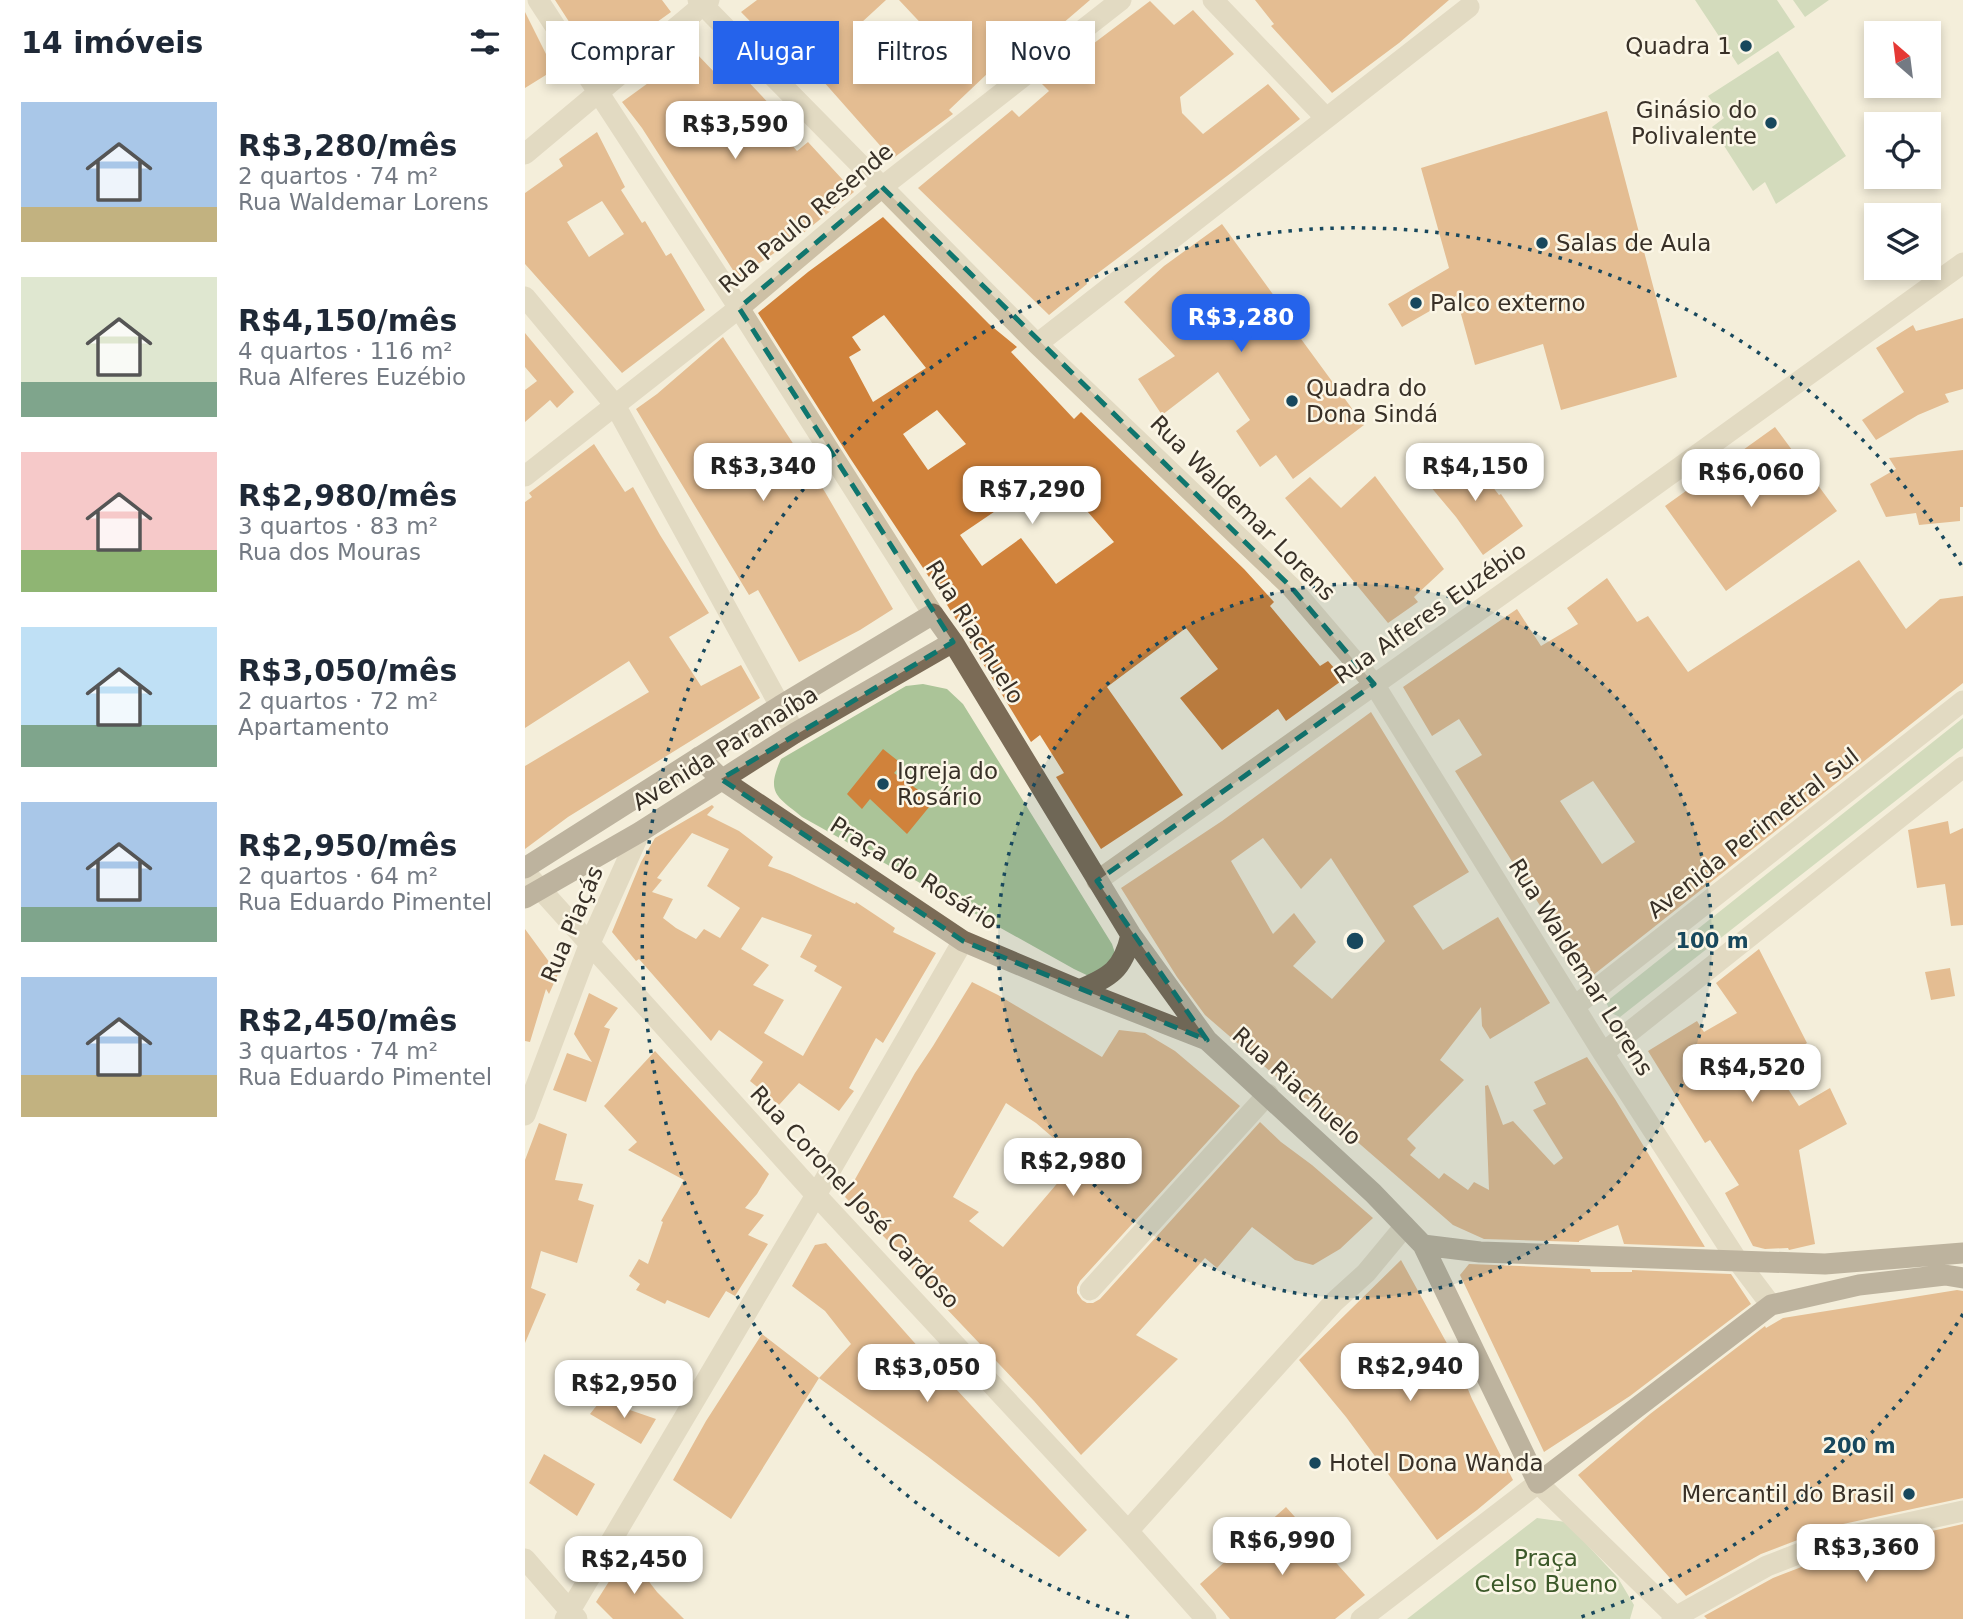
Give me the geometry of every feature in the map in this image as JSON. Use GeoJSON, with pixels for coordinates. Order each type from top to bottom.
{"type":"FeatureCollection","features":[{"type":"Feature","properties":{"kind":"main road","name":"Rua Riachuelo"},"geometry":{"type":"LineString","coordinates":[[933,614],[953,642],[1131,935],[1207,1040],[1373,1193],[1423,1245],[1538,1483]]}},
{"type":"Feature","properties":{"kind":"main road","name":"Avenida Paranaíba"},"geometry":{"type":"LineString","coordinates":[[525,870],[780,706],[933,614]]}},
{"type":"Feature","properties":{"kind":"main road","name":"Avenida Paranaíba"},"geometry":{"type":"LineString","coordinates":[[533,893],[640,832],[795,733],[953,642]]}},
{"type":"Feature","properties":{"kind":"main road","name":"Praça do Rosário"},"geometry":{"type":"LineString","coordinates":[[699,757],[721,779],[963,941],[1207,1040]]}},
{"type":"Feature","properties":{"kind":"main road"},"geometry":{"type":"LineString","coordinates":[[1079,990],[1101,980],[1118,967],[1127,955],[1131,935]]}},
{"type":"Feature","properties":{"kind":"main road"},"geometry":{"type":"LineString","coordinates":[[1423,1245],[1480,1252],[1825,1264],[1963,1253]]}},
{"type":"Feature","properties":{"kind":"main road"},"geometry":{"type":"LineString","coordinates":[[1538,1483],[1771,1305],[1859,1285],[1945,1275],[1963,1278]]}},
{"type":"Feature","properties":{"kind":"street","name":"Rua Riachuelo"},"geometry":{"type":"LineString","coordinates":[[538,0],[933,614]]}},
{"type":"Feature","properties":{"kind":"street","name":"Rua Paulo Resende"},"geometry":{"type":"LineString","coordinates":[[525,476],[739,309],[882,187],[1121,0]]}},
{"type":"Feature","properties":{"kind":"street"},"geometry":{"type":"LineString","coordinates":[[1213,0],[1326,118]]}},
{"type":"Feature","properties":{"kind":"street"},"geometry":{"type":"LineString","coordinates":[[525,154],[703,2]]}},
{"type":"Feature","properties":{"kind":"street","name":"Rua Waldemar Lorens"},"geometry":{"type":"LineString","coordinates":[[703,2],[1037,344],[1291,587],[1374,684],[1603,1053],[1737,1260],[1771,1305]]}},
{"type":"Feature","properties":{"kind":"street"},"geometry":{"type":"LineString","coordinates":[[1037,344],[1469,7]]}},
{"type":"Feature","properties":{"kind":"street","name":"Rua Alferes Euzébio"},"geometry":{"type":"LineString","coordinates":[[1097,881],[1604,523],[1963,263]]}},
{"type":"Feature","properties":{"kind":"street"},"geometry":{"type":"LineString","coordinates":[[525,297],[615,405],[795,733]]}},
{"type":"Feature","properties":{"kind":"street","name":"Avenida Perimetral Sul"},"geometry":{"type":"LineString","coordinates":[[1575,1006],[1963,701]]}},
{"type":"Feature","properties":{"kind":"street"},"geometry":{"type":"LineString","coordinates":[[1603,1053],[1963,767]]}},
{"type":"Feature","properties":{"kind":"street","name":"Rua Piaçás"},"geometry":{"type":"LineString","coordinates":[[525,1115],[590,943],[640,832]]}},
{"type":"Feature","properties":{"kind":"street","name":"Rua Coronel José Cardoso"},"geometry":{"type":"LineString","coordinates":[[525,870],[533,893],[590,943],[816,1195],[1128,1531],[1206,1619]]}},
{"type":"Feature","properties":{"kind":"street"},"geometry":{"type":"LineString","coordinates":[[525,1559],[570,1616],[963,941]]}},
{"type":"Feature","properties":{"kind":"street"},"geometry":{"type":"LineString","coordinates":[[1090,1290],[1268,1094]]}},
{"type":"Feature","properties":{"kind":"street"},"geometry":{"type":"LineString","coordinates":[[1128,1531],[1334,1302],[1366,1273],[1405,1226]]}},
{"type":"Feature","properties":{"kind":"street"},"geometry":{"type":"LineString","coordinates":[[1361,1619],[1538,1483],[1674,1618],[1767,1566],[1839,1538],[1963,1511]]}},
{"type":"Feature","properties":{"kind":"highlighted area"},"geometry":{"type":"Polygon","coordinates":[[[882,187],[1291,587],[1374,684],[1097,881],[1207,1040],[963,941],[721,779],[953,642],[739,308],[882,187]]]}},
{"type":"Feature","properties":{"kind":"green space","name":"Quadra 1"},"geometry":{"type":"Polygon","coordinates":[[[1695,0],[1777,0],[1795,27],[1738,65],[1695,0]]]}},
{"type":"Feature","properties":{"kind":"green space"},"geometry":{"type":"Polygon","coordinates":[[[1793,0],[1829,0],[1805,17],[1793,0]]]}},
{"type":"Feature","properties":{"kind":"green space","name":"Ginásio do Polivalente"},"geometry":{"type":"Polygon","coordinates":[[[1778,51],[1846,156],[1776,204],[1765,182],[1753,191],[1712,127],[1724,118],[1708,96],[1778,51]]]}},
{"type":"Feature","properties":{"kind":"green space"},"geometry":{"type":"Polygon","coordinates":[[[923,684],[947,689],[963,704],[1112,944],[1116,956],[1095,979],[802,817],[776,793],[774,779],[781,759],[906,686],[923,684]]]}},
{"type":"Feature","properties":{"kind":"green space"},"geometry":{"type":"Polygon","coordinates":[[[1963,718],[1963,748],[1620,1017],[1611,1013],[1606,1002],[1963,718]]]}},
{"type":"Feature","properties":{"kind":"green space","name":"Praça Celso Bueno"},"geometry":{"type":"Polygon","coordinates":[[[1537,1518],[1566,1522],[1618,1578],[1634,1605],[1630,1619],[1407,1619],[1537,1518]]]}},
{"type":"Feature","properties":{"kind":"building"},"geometry":{"type":"Polygon","coordinates":[[[555,0],[662,0],[671,12],[658,21],[569,21],[555,0]]]}},
{"type":"Feature","properties":{"kind":"building"},"geometry":{"type":"Polygon","coordinates":[[[757,0],[886,0],[863,21],[853,21],[853,84],[972,84],[972,21],[919,21],[899,0],[1090,0],[1066,21],[986,21],[986,75],[949,110],[953,114],[892,159],[826,84],[839,84],[839,21],[750,21],[741,12],[757,0]]]}},
{"type":"Feature","properties":{"kind":"building"},"geometry":{"type":"Polygon","coordinates":[[[1255,0],[1449,0],[1399,43],[1332,93],[1271,26],[1274,24],[1255,0]]]}},
{"type":"Feature","properties":{"kind":"building"},"geometry":{"type":"Polygon","coordinates":[[[1150,1],[1174,25],[1193,10],[1234,54],[1180,97],[1182,113],[1203,134],[1268,84],[1300,119],[1086,282],[1087,284],[1049,315],[918,188],[1012,110],[1019,117],[1049,91],[1042,84],[1095,84],[1095,42],[1150,1]]]}},
{"type":"Feature","properties":{"kind":"building"},"geometry":{"type":"Polygon","coordinates":[[[525,12],[546,54],[546,75],[525,88],[525,12]]]}},
{"type":"Feature","properties":{"kind":"building"},"geometry":{"type":"Polygon","coordinates":[[[699,56],[713,71],[713,84],[750,84],[776,111],[768,117],[797,151],[808,142],[854,192],[802,234],[738,278],[642,128],[622,102],[647,84],[699,84],[699,56]]]}},
{"type":"Feature","properties":{"kind":"building","name":"Salas de Aula"},"geometry":{"type":"Polygon","coordinates":[[[1607,111],[1677,377],[1561,410],[1543,344],[1475,365],[1456,296],[1402,327],[1388,304],[1449,268],[1421,168],[1607,111]]]}},
{"type":"Feature","properties":{"kind":"building"},"geometry":{"type":"Polygon","coordinates":[[[597,132],[625,187],[621,190],[642,223],[645,221],[666,256],[671,253],[705,310],[622,373],[525,264],[525,193],[563,166],[559,159],[597,132]],[[602,201],[567,222],[589,257],[624,234],[602,201]]]}},
{"type":"Feature","properties":{"kind":"building"},"geometry":{"type":"Polygon","coordinates":[[[883,217],[989,324],[1017,347],[1011,352],[1074,419],[1081,412],[1244,569],[1274,602],[1270,606],[1320,666],[1328,661],[1344,679],[1286,721],[1278,709],[1222,750],[1180,698],[1218,669],[1186,628],[1107,687],[1183,795],[1101,849],[1056,777],[1064,773],[1040,735],[1031,742],[941,595],[758,313],[883,217]],[[884,315],[852,337],[861,350],[849,357],[873,402],[926,368],[884,315]],[[937,410],[903,434],[928,470],[966,444],[937,410]],[[1031,481],[1013,499],[960,535],[982,566],[1021,538],[1056,584],[1114,542],[1067,488],[1050,503],[1031,481]]]}},
{"type":"Feature","properties":{"kind":"building"},"geometry":{"type":"Polygon","coordinates":[[[1222,224],[1364,425],[1293,479],[1276,455],[1260,467],[1236,431],[1250,420],[1218,372],[1162,415],[1138,379],[1175,356],[1124,302],[1164,266],[1222,224]]]}},
{"type":"Feature","properties":{"kind":"building"},"geometry":{"type":"Polygon","coordinates":[[[1963,318],[1963,389],[1945,394],[1949,402],[1918,415],[1876,440],[1862,420],[1904,392],[1876,348],[1913,325],[1916,331],[1963,318]]]}},
{"type":"Feature","properties":{"kind":"building"},"geometry":{"type":"Polygon","coordinates":[[[525,333],[574,392],[557,408],[550,400],[525,422],[525,390],[537,381],[525,367],[525,333]]]}},
{"type":"Feature","properties":{"kind":"building"},"geometry":{"type":"Polygon","coordinates":[[[723,337],[825,492],[893,609],[799,662],[758,590],[749,595],[636,409],[723,337]]]}},
{"type":"Feature","properties":{"kind":"building"},"geometry":{"type":"Polygon","coordinates":[[[1775,427],[1837,511],[1726,591],[1665,506],[1775,427]]]}},
{"type":"Feature","properties":{"kind":"building"},"geometry":{"type":"Polygon","coordinates":[[[594,444],[625,492],[633,487],[709,613],[669,637],[701,686],[741,665],[760,698],[568,817],[525,849],[525,766],[649,692],[629,661],[525,728],[525,502],[532,497],[529,493],[594,444]]]}},
{"type":"Feature","properties":{"kind":"building"},"geometry":{"type":"Polygon","coordinates":[[[1963,450],[1963,507],[1960,507],[1960,521],[1919,525],[1916,513],[1886,517],[1870,484],[1896,469],[1889,458],[1963,450]]]}},
{"type":"Feature","properties":{"kind":"building"},"geometry":{"type":"Polygon","coordinates":[[[1465,451],[1499,495],[1501,494],[1523,526],[1483,555],[1425,480],[1465,451]]]}},
{"type":"Feature","properties":{"kind":"building"},"geometry":{"type":"Polygon","coordinates":[[[1375,476],[1444,569],[1414,597],[1418,602],[1388,623],[1285,498],[1310,477],[1341,508],[1375,476]]]}},
{"type":"Feature","properties":{"kind":"building"},"geometry":{"type":"Polygon","coordinates":[[[1859,560],[1906,629],[1940,599],[1963,596],[1963,683],[1587,980],[1455,771],[1482,755],[1459,719],[1432,736],[1403,687],[1517,609],[1541,646],[1578,624],[1567,608],[1607,578],[1637,622],[1648,616],[1688,672],[1859,560]],[[1593,781],[1560,801],[1602,864],[1635,842],[1593,781]]]}},
{"type":"Feature","properties":{"kind":"building"},"geometry":{"type":"Polygon","coordinates":[[[1371,712],[1469,872],[1413,906],[1443,950],[1498,917],[1550,1003],[1490,1039],[1482,1026],[1481,1007],[1440,1060],[1464,1080],[1407,1139],[1416,1148],[1410,1155],[1439,1179],[1444,1173],[1468,1190],[1474,1182],[1489,1190],[1485,1086],[1488,1085],[1503,1125],[1513,1121],[1554,1165],[1563,1158],[1533,1110],[1546,1104],[1534,1082],[1587,1057],[1705,1247],[1624,1244],[1618,1225],[1579,1242],[1484,1239],[1453,1225],[1205,1015],[1177,977],[1121,888],[1222,821],[1371,712]],[[1263,838],[1231,861],[1273,934],[1294,913],[1316,942],[1293,966],[1332,999],[1385,941],[1331,858],[1301,889],[1263,838]]]}},
{"type":"Feature","properties":{"kind":"building","name":"Igreja do Rosário"},"geometry":{"type":"Polygon","coordinates":[[[883,749],[902,764],[894,773],[934,801],[907,834],[870,799],[862,809],[847,794],[883,749]]]}},
{"type":"Feature","properties":{"kind":"building"},"geometry":{"type":"Polygon","coordinates":[[[712,805],[714,807],[707,815],[739,831],[773,857],[768,866],[855,904],[856,902],[895,928],[893,932],[936,953],[883,1043],[876,1038],[849,1088],[854,1091],[839,1111],[799,1083],[779,1105],[750,1081],[763,1062],[719,1030],[711,1041],[612,932],[641,862],[655,838],[712,805]],[[692,833],[657,878],[662,880],[652,892],[673,899],[663,918],[676,928],[696,939],[704,929],[720,938],[740,908],[707,886],[729,849],[692,833]],[[762,917],[741,949],[769,965],[753,985],[784,1000],[764,1033],[803,1056],[842,987],[814,971],[817,966],[800,957],[812,935],[762,917]]]}},
{"type":"Feature","properties":{"kind":"building"},"geometry":{"type":"Polygon","coordinates":[[[1948,821],[1950,834],[1963,828],[1963,925],[1951,926],[1945,884],[1917,888],[1908,830],[1948,821]]]}},
{"type":"Feature","properties":{"kind":"building"},"geometry":{"type":"Polygon","coordinates":[[[525,929],[558,974],[549,994],[546,989],[530,1042],[525,1041],[525,929]]]}},
{"type":"Feature","properties":{"kind":"building"},"geometry":{"type":"Polygon","coordinates":[[[1759,949],[1807,1043],[1772,1064],[1799,1106],[1830,1088],[1847,1124],[1799,1150],[1815,1244],[1789,1250],[1753,1246],[1725,1193],[1739,1185],[1710,1140],[1705,1143],[1648,1051],[1697,1021],[1704,1032],[1737,1013],[1716,983],[1759,949]]]}},
{"type":"Feature","properties":{"kind":"building"},"geometry":{"type":"Polygon","coordinates":[[[1950,968],[1955,996],[1931,1000],[1925,972],[1950,968]]]}},
{"type":"Feature","properties":{"kind":"building"},"geometry":{"type":"Polygon","coordinates":[[[972,982],[1102,1057],[1119,1030],[1145,1033],[1175,1051],[1240,1106],[1080,1281],[1077,1293],[1087,1303],[1100,1299],[1260,1122],[1373,1218],[1340,1249],[1313,1265],[1295,1260],[1252,1227],[1217,1268],[1205,1258],[1136,1335],[1178,1359],[1081,1455],[845,1197],[972,982]],[[1006,1103],[953,1197],[979,1212],[969,1221],[1003,1247],[1078,1159],[1036,1123],[1006,1103]]]}},
{"type":"Feature","properties":{"kind":"building"},"geometry":{"type":"Polygon","coordinates":[[[589,993],[618,1008],[604,1027],[610,1029],[586,1102],[553,1090],[567,1053],[592,1062],[574,1034],[589,993]]]}},
{"type":"Feature","properties":{"kind":"building"},"geometry":{"type":"Polygon","coordinates":[[[655,1051],[769,1174],[745,1208],[764,1215],[748,1235],[768,1244],[735,1296],[726,1291],[709,1318],[667,1300],[665,1304],[636,1290],[640,1284],[629,1276],[639,1259],[648,1264],[663,1222],[661,1221],[684,1180],[628,1150],[637,1142],[604,1106],[655,1051]]]}},
{"type":"Feature","properties":{"kind":"building"},"geometry":{"type":"Polygon","coordinates":[[[539,1123],[567,1134],[555,1180],[583,1184],[578,1200],[594,1205],[577,1263],[541,1251],[531,1288],[546,1294],[525,1343],[525,1160],[539,1123]]]}},
{"type":"Feature","properties":{"kind":"building"},"geometry":{"type":"Polygon","coordinates":[[[826,1243],[944,1376],[1087,1530],[1059,1557],[819,1378],[851,1344],[825,1311],[792,1286],[815,1245],[826,1243]]]}},
{"type":"Feature","properties":{"kind":"building"},"geometry":{"type":"Polygon","coordinates":[[[1401,1260],[1455,1358],[1472,1399],[1513,1480],[1437,1540],[1346,1417],[1299,1360],[1401,1260]]]}},
{"type":"Feature","properties":{"kind":"building"},"geometry":{"type":"Polygon","coordinates":[[[1469,1264],[1590,1269],[1591,1272],[1632,1270],[1731,1274],[1751,1304],[1630,1396],[1544,1452],[1460,1275],[1469,1264]]]}},
{"type":"Feature","properties":{"kind":"building"},"geometry":{"type":"Polygon","coordinates":[[[1963,1291],[1963,1498],[1834,1526],[1761,1554],[1686,1596],[1578,1475],[1650,1414],[1765,1326],[1766,1328],[1783,1318],[1963,1291]]]}},
{"type":"Feature","properties":{"kind":"building"},"geometry":{"type":"Polygon","coordinates":[[[762,1334],[819,1378],[731,1519],[673,1480],[706,1421],[762,1334]]]}},
{"type":"Feature","properties":{"kind":"building"},"geometry":{"type":"Polygon","coordinates":[[[601,1400],[656,1419],[641,1444],[590,1414],[601,1400]]]}},
{"type":"Feature","properties":{"kind":"building"},"geometry":{"type":"Polygon","coordinates":[[[544,1454],[595,1484],[577,1516],[529,1483],[544,1454]]]}},
{"type":"Feature","properties":{"kind":"building"},"geometry":{"type":"Polygon","coordinates":[[[1286,1507],[1365,1595],[1335,1619],[1230,1619],[1200,1584],[1286,1507]]]}},
{"type":"Feature","properties":{"kind":"building"},"geometry":{"type":"Polygon","coordinates":[[[1963,1524],[1963,1619],[1707,1619],[1704,1616],[1773,1578],[1843,1551],[1963,1524]]]}},
{"type":"Feature","properties":{"kind":"building"},"geometry":{"type":"Polygon","coordinates":[[[627,1553],[657,1592],[684,1619],[613,1619],[596,1602],[627,1553]]]}},
{"type":"Feature","properties":{"kind":"place","name":"Quadra 1"},"geometry":{"type":"Point","coordinates":[1746,46]}},
{"type":"Feature","properties":{"kind":"place","name":"Ginásio do Polivalente"},"geometry":{"type":"Point","coordinates":[1771,123]}},
{"type":"Feature","properties":{"kind":"place","name":"Salas de Aula"},"geometry":{"type":"Point","coordinates":[1542,243]}},
{"type":"Feature","properties":{"kind":"place","name":"Palco externo"},"geometry":{"type":"Point","coordinates":[1416,303]}},
{"type":"Feature","properties":{"kind":"place","name":"Quadra do Dona Sindá"},"geometry":{"type":"Point","coordinates":[1292,401]}},
{"type":"Feature","properties":{"kind":"place","name":"Igreja do Rosário"},"geometry":{"type":"Point","coordinates":[883,784]}},
{"type":"Feature","properties":{"kind":"place","name":"Hotel Dona Wanda"},"geometry":{"type":"Point","coordinates":[1315,1463]}},
{"type":"Feature","properties":{"kind":"place","name":"Mercantil do Brasil"},"geometry":{"type":"Point","coordinates":[1909,1494]}}]}
